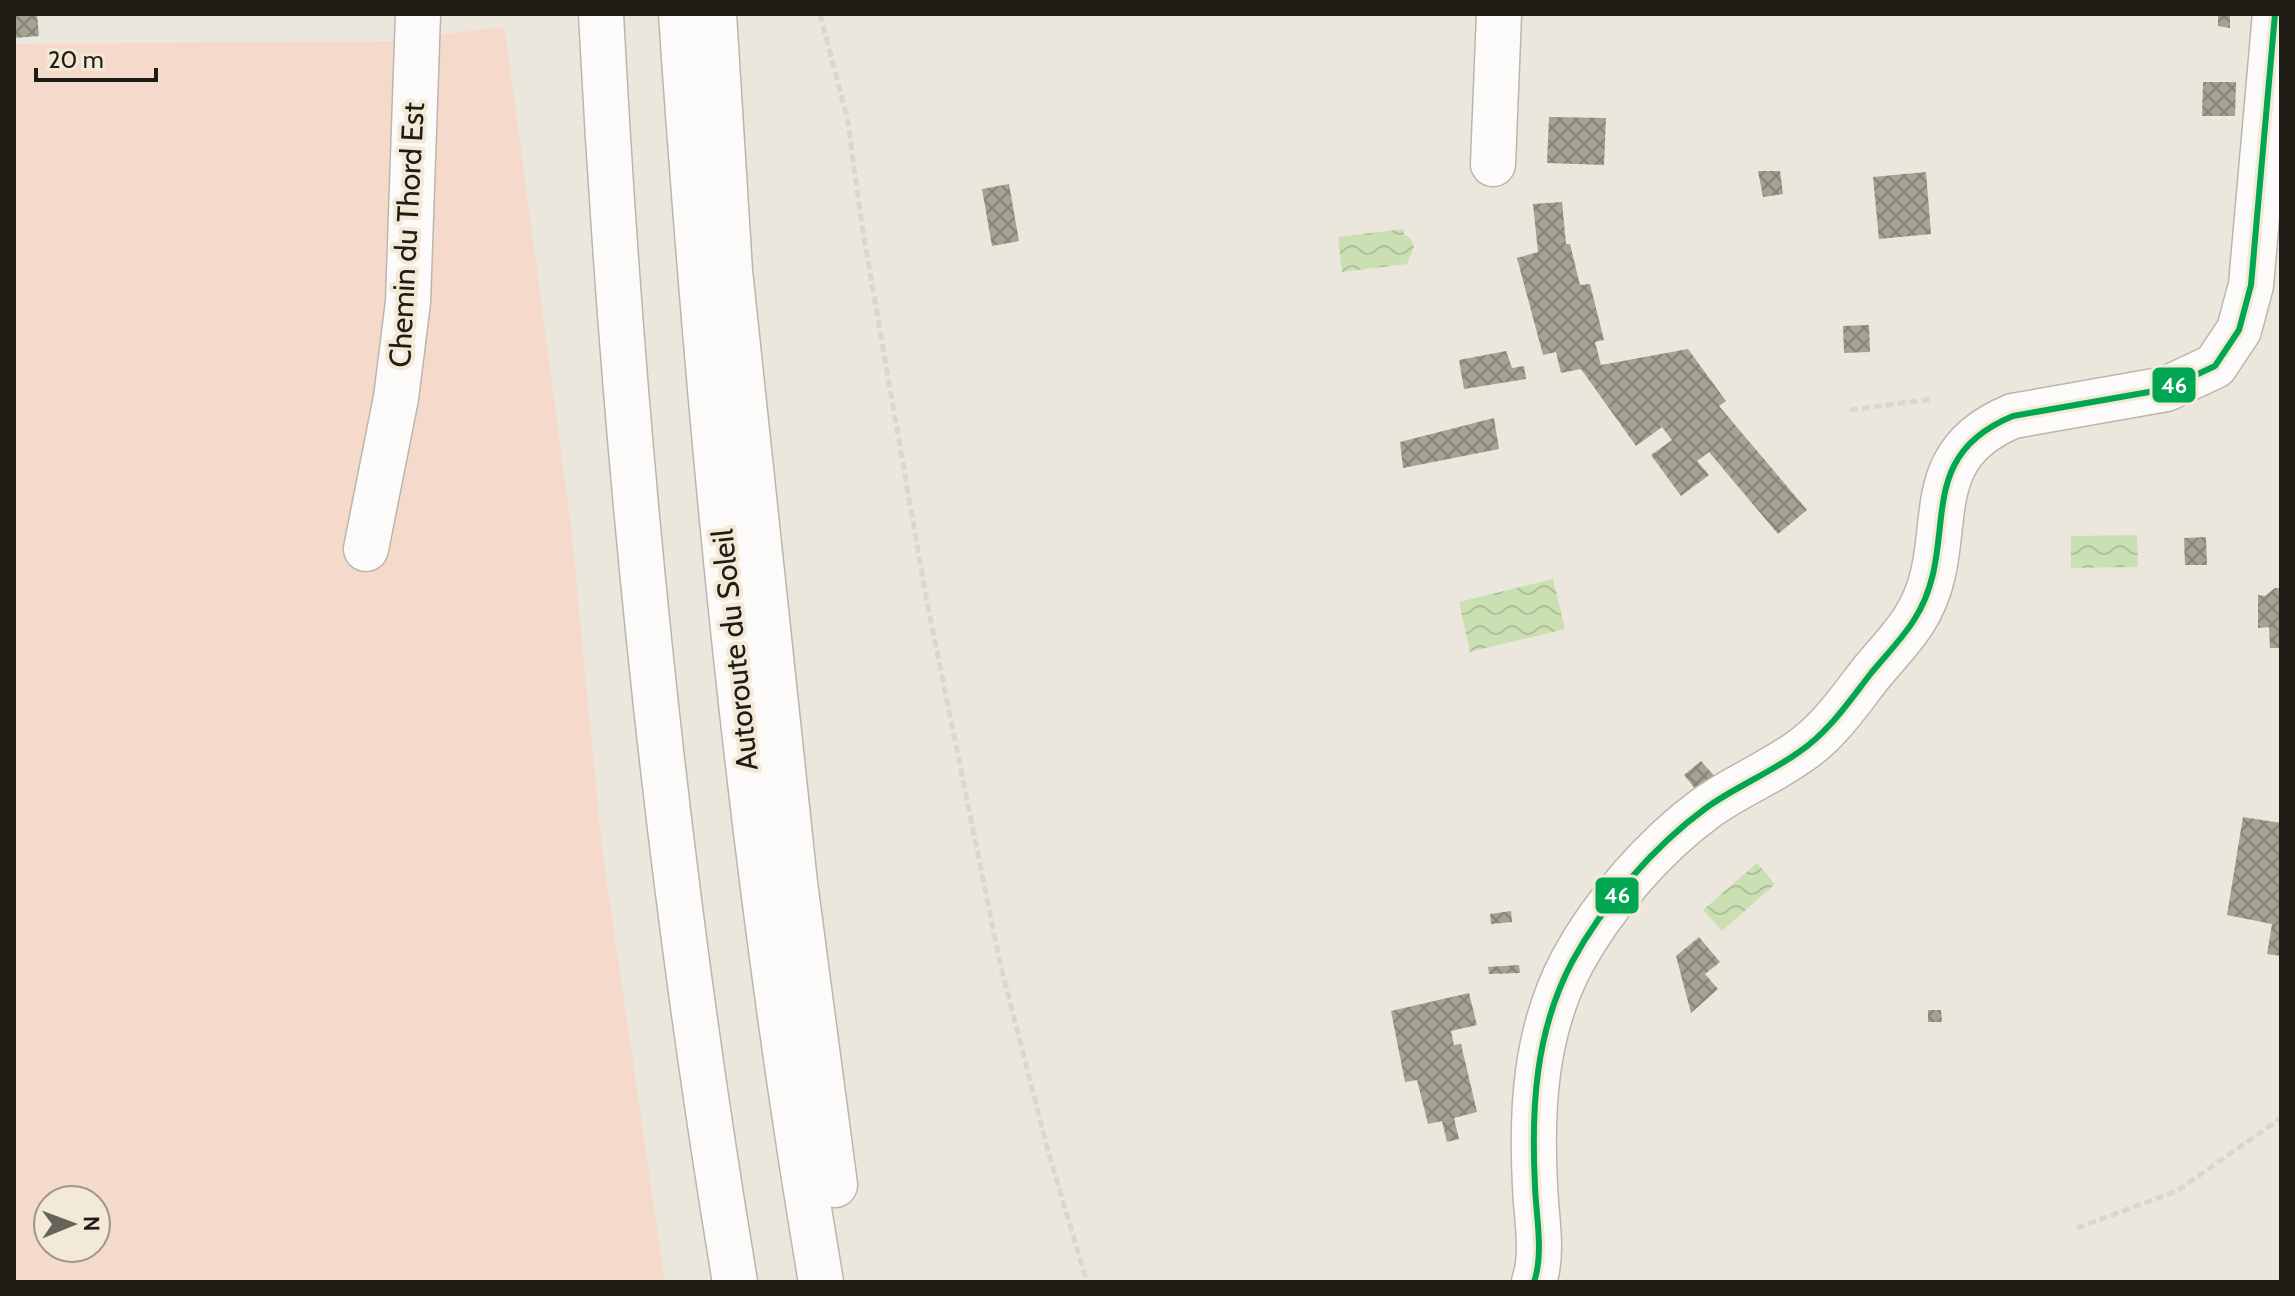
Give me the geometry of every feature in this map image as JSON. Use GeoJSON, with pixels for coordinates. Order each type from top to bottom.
{"type":"FeatureCollection","features":[{"type":"Feature","properties":{"kind":"main road","name":"Chemin du Thord Est"},"geometry":{"type":"LineString","coordinates":[[366,549],[396,398],[408,302],[418,14]]}},
{"type":"Feature","properties":{"kind":"main road"},"geometry":{"type":"LineString","coordinates":[[601,14],[612,229],[659,732],[715,1165],[735,1282]]}},
{"type":"Feature","properties":{"kind":"main road","name":"Autoroute du Soleil"},"geometry":{"type":"LineString","coordinates":[[681,14],[699,274],[726,583],[761,883],[821,1282]]}},
{"type":"Feature","properties":{"kind":"main road"},"geometry":{"type":"LineString","coordinates":[[714,14],[730,271],[795,883],[850,1282]]}},
{"type":"Feature","properties":{"kind":"main road"},"geometry":{"type":"LineString","coordinates":[[1493,164],[1499,14]]}},
{"type":"Feature","properties":{"kind":"main road"},"geometry":{"type":"LineString","coordinates":[[1534,1282],[1538,1259],[1532,1126],[1536,1079],[1543,1035],[1571,963],[1621,888],[1664,844],[1706,808],[1800,752],[1825,730],[1913,621],[1931,589],[1948,478],[1958,455],[1974,437],[1993,424],[2013,416],[2166,389],[2215,366],[2239,330],[2251,285],[2275,14]]}},
{"type":"Feature","properties":{"kind":"path"},"geometry":{"type":"LineString","coordinates":[[820,14],[847,117],[863,232],[926,597],[1000,963],[1048,1151],[1087,1282]]}},
{"type":"Feature","properties":{"kind":"path"},"geometry":{"type":"LineString","coordinates":[[1850,410],[1932,399]]}},
{"type":"Feature","properties":{"kind":"path"},"geometry":{"type":"LineString","coordinates":[[2077,1228],[2177,1191],[2281,1118]]}},
{"type":"Feature","properties":{"kind":"shaded area"},"geometry":{"type":"Polygon","coordinates":[[[500,27],[505,29],[571,526],[602,848],[665,1282],[14,1282],[14,44],[394,41],[500,27]]]}},
{"type":"Feature","properties":{"kind":"water"},"geometry":{"type":"Polygon","coordinates":[[[1403,229],[1414,246],[1407,264],[1342,272],[1338,237],[1403,229]]]}},
{"type":"Feature","properties":{"kind":"water"},"geometry":{"type":"Polygon","coordinates":[[[2137,535],[2138,567],[2071,568],[2071,536],[2137,535]]]}},
{"type":"Feature","properties":{"kind":"water"},"geometry":{"type":"Polygon","coordinates":[[[1553,579],[1565,629],[1470,652],[1459,602],[1553,579]]]}},
{"type":"Feature","properties":{"kind":"water"},"geometry":{"type":"Polygon","coordinates":[[[1757,863],[1775,884],[1722,931],[1703,910],[1757,863]]]}},
{"type":"Feature","properties":{"kind":"building"},"geometry":{"type":"Polygon","coordinates":[[[14,14],[37,14],[39,36],[14,38],[14,14]]]}},
{"type":"Feature","properties":{"kind":"building"},"geometry":{"type":"Polygon","coordinates":[[[2218,14],[2230,14],[2230,28],[2218,26],[2218,14]]]}},
{"type":"Feature","properties":{"kind":"building"},"geometry":{"type":"Polygon","coordinates":[[[2203,82],[2236,82],[2235,116],[2202,116],[2203,82]]]}},
{"type":"Feature","properties":{"kind":"building"},"geometry":{"type":"Polygon","coordinates":[[[1549,117],[1606,118],[1604,165],[1547,163],[1549,117]]]}},
{"type":"Feature","properties":{"kind":"building"},"geometry":{"type":"Polygon","coordinates":[[[1758,171],[1780,171],[1783,194],[1763,197],[1758,171]]]}},
{"type":"Feature","properties":{"kind":"building"},"geometry":{"type":"Polygon","coordinates":[[[1926,172],[1931,234],[1879,239],[1873,177],[1926,172]]]}},
{"type":"Feature","properties":{"kind":"building"},"geometry":{"type":"Polygon","coordinates":[[[1009,184],[1019,241],[992,246],[982,189],[1009,184]]]}},
{"type":"Feature","properties":{"kind":"building"},"geometry":{"type":"Polygon","coordinates":[[[1562,202],[1566,244],[1570,244],[1580,285],[1590,284],[1604,340],[1595,342],[1601,365],[1688,349],[1726,401],[1719,406],[1807,510],[1778,534],[1709,452],[1697,461],[1709,475],[1681,496],[1651,455],[1672,440],[1662,427],[1636,446],[1581,369],[1561,373],[1556,352],[1543,355],[1517,258],[1538,252],[1533,204],[1562,202]]]}},
{"type":"Feature","properties":{"kind":"building"},"geometry":{"type":"Polygon","coordinates":[[[1869,325],[1870,352],[1844,353],[1843,326],[1869,325]]]}},
{"type":"Feature","properties":{"kind":"building"},"geometry":{"type":"Polygon","coordinates":[[[1506,351],[1512,368],[1524,366],[1526,379],[1464,389],[1459,360],[1506,351]]]}},
{"type":"Feature","properties":{"kind":"building"},"geometry":{"type":"Polygon","coordinates":[[[1494,418],[1499,449],[1403,468],[1400,442],[1494,418]]]}},
{"type":"Feature","properties":{"kind":"building"},"geometry":{"type":"Polygon","coordinates":[[[2206,537],[2207,565],[2185,565],[2184,538],[2206,537]]]}},
{"type":"Feature","properties":{"kind":"building"},"geometry":{"type":"Polygon","coordinates":[[[2275,588],[2281,588],[2281,648],[2270,648],[2269,627],[2258,628],[2258,595],[2265,596],[2275,588]]]}},
{"type":"Feature","properties":{"kind":"building"},"geometry":{"type":"Polygon","coordinates":[[[1701,761],[1718,780],[1701,796],[1684,775],[1701,761]]]}},
{"type":"Feature","properties":{"kind":"building"},"geometry":{"type":"Polygon","coordinates":[[[2243,817],[2281,823],[2281,956],[2267,954],[2272,924],[2227,915],[2243,817]]]}},
{"type":"Feature","properties":{"kind":"building"},"geometry":{"type":"Polygon","coordinates":[[[1511,911],[1512,922],[1491,924],[1490,914],[1511,911]]]}},
{"type":"Feature","properties":{"kind":"building"},"geometry":{"type":"Polygon","coordinates":[[[1699,937],[1720,962],[1705,974],[1718,989],[1691,1013],[1676,956],[1699,937]]]}},
{"type":"Feature","properties":{"kind":"building"},"geometry":{"type":"Polygon","coordinates":[[[1519,965],[1520,973],[1489,974],[1488,967],[1519,965]]]}},
{"type":"Feature","properties":{"kind":"building"},"geometry":{"type":"Polygon","coordinates":[[[1469,993],[1477,1025],[1451,1031],[1454,1045],[1461,1044],[1477,1112],[1454,1118],[1459,1139],[1447,1142],[1442,1121],[1428,1124],[1417,1080],[1405,1082],[1391,1011],[1469,993]]]}},
{"type":"Feature","properties":{"kind":"building"},"geometry":{"type":"Polygon","coordinates":[[[1928,1010],[1941,1010],[1942,1022],[1928,1022],[1928,1010]]]}},
{"type":"Feature","properties":{"kind":"transit line","name":"46"},"geometry":{"type":"LineString","coordinates":[[1534,1282],[1539,1247],[1534,1157],[1538,1071],[1550,1016],[1584,941],[1631,878],[1667,840],[1717,800],[1810,744],[1838,715],[1904,634],[1928,591],[1948,479],[1960,455],[1981,434],[2013,416],[2166,389],[2215,366],[2239,330],[2251,285],[2275,14]]}}]}
